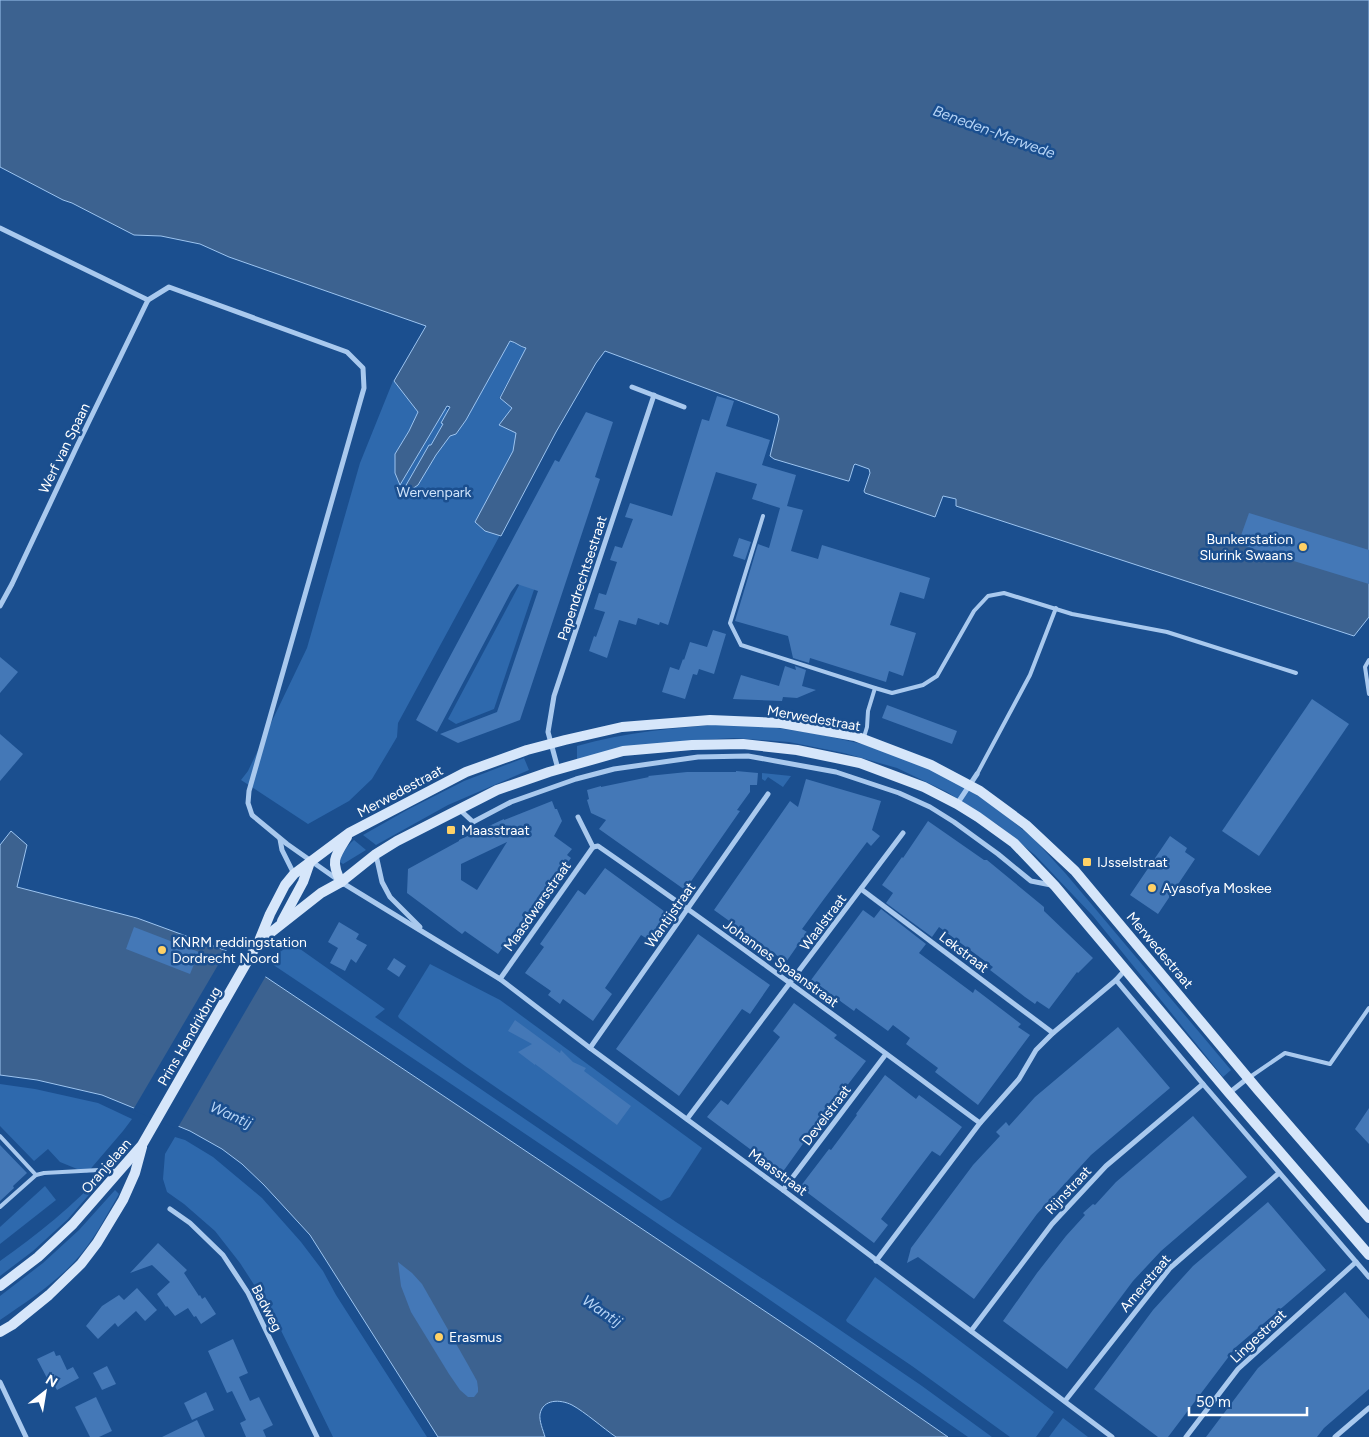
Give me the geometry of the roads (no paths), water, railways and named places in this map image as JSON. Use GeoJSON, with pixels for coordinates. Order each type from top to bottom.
{"type":"FeatureCollection","features":[{"type":"Feature","properties":{"kind":"main road","name":"Merwedestraat"},"geometry":{"type":"LineString","coordinates":[[310,861],[349,833],[466,772],[526,750],[622,727],[710,720],[781,723],[855,736],[931,765],[980,791],[1026,825],[1075,871],[1248,1078],[1369,1218]]}},
{"type":"Feature","properties":{"kind":"main road"},"geometry":{"type":"LineString","coordinates":[[259,941],[321,893],[341,882],[376,854],[397,841],[497,790],[558,769],[623,751],[692,745],[743,744],[798,750],[860,763],[924,787],[957,804],[978,816],[1014,843],[1055,886],[1228,1093],[1369,1255]]}},
{"type":"Feature","properties":{"kind":"main road","name":"Merwedestraat"},"geometry":{"type":"LineString","coordinates":[[341,882],[334,869],[336,854],[349,833]]}},
{"type":"Feature","properties":{"kind":"main road"},"geometry":{"type":"LineString","coordinates":[[259,941],[285,885],[294,874],[310,861]]}},
{"type":"Feature","properties":{"kind":"main road"},"geometry":{"type":"LineString","coordinates":[[280,924],[303,882],[310,861]]}},
{"type":"Feature","properties":{"kind":"main road","name":"Prins Hendrikbrug"},"geometry":{"type":"LineString","coordinates":[[142,1145],[259,941]]}},
{"type":"Feature","properties":{"kind":"main road","name":"Oranjelaan"},"geometry":{"type":"LineString","coordinates":[[0,1286],[38,1257],[73,1224],[142,1145]]}},
{"type":"Feature","properties":{"kind":"main road","name":"Oranjelaan"},"geometry":{"type":"LineString","coordinates":[[0,1332],[12,1325],[49,1295],[81,1264],[97,1243],[123,1200],[135,1173],[142,1145]]}},
{"type":"Feature","properties":{"kind":"street"},"geometry":{"type":"LineString","coordinates":[[0,228],[148,300]]}},
{"type":"Feature","properties":{"kind":"street","name":"Maasstraat"},"geometry":{"type":"LineString","coordinates":[[148,300],[169,287],[347,352],[363,368],[364,388],[249,791],[248,803],[252,815],[280,839],[341,882],[500,979],[1112,1437]]}},
{"type":"Feature","properties":{"kind":"street","name":"Werf van Spaan"},"geometry":{"type":"LineString","coordinates":[[0,606],[148,300]]}},
{"type":"Feature","properties":{"kind":"street"},"geometry":{"type":"LineString","coordinates":[[632,387],[684,407]]}},
{"type":"Feature","properties":{"kind":"street","name":"Papendrechtsestraat"},"geometry":{"type":"LineString","coordinates":[[558,769],[548,732],[554,696],[654,395]]}},
{"type":"Feature","properties":{"kind":"street"},"geometry":{"type":"LineString","coordinates":[[458,809],[473,822],[510,802],[576,779],[614,769],[698,757],[748,756],[836,772],[899,792],[930,807],[954,822],[1031,881],[1055,886]]}},
{"type":"Feature","properties":{"kind":"street"},"geometry":{"type":"LineString","coordinates":[[957,804],[977,774]]}},
{"type":"Feature","properties":{"kind":"street","name":"Wantijstraat"},"geometry":{"type":"LineString","coordinates":[[590,1048],[768,794]]}},
{"type":"Feature","properties":{"kind":"street"},"geometry":{"type":"LineString","coordinates":[[578,817],[593,847]]}},
{"type":"Feature","properties":{"kind":"street","name":"Waalstraat"},"geometry":{"type":"LineString","coordinates":[[688,1119],[903,833]]}},
{"type":"Feature","properties":{"kind":"street"},"geometry":{"type":"LineString","coordinates":[[280,839],[282,850],[294,874]]}},
{"type":"Feature","properties":{"kind":"street","name":"Johannes Spaanstraat"},"geometry":{"type":"LineString","coordinates":[[593,847],[598,846],[689,909],[980,1123]]}},
{"type":"Feature","properties":{"kind":"street","name":"Maasdwarsstraat"},"geometry":{"type":"LineString","coordinates":[[500,979],[593,847]]}},
{"type":"Feature","properties":{"kind":"street","name":"Maasstraat"},"geometry":{"type":"LineString","coordinates":[[376,854],[382,882],[390,897],[425,932]]}},
{"type":"Feature","properties":{"kind":"street","name":"Lekstraat"},"geometry":{"type":"LineString","coordinates":[[861,888],[1053,1033]]}},
{"type":"Feature","properties":{"kind":"street"},"geometry":{"type":"LineString","coordinates":[[876,1260],[980,1123],[1019,1079],[1036,1050],[1125,970]]}},
{"type":"Feature","properties":{"kind":"street"},"geometry":{"type":"LineString","coordinates":[[1116,980],[1369,1277]]}},
{"type":"Feature","properties":{"kind":"street","name":"Develstraat"},"geometry":{"type":"LineString","coordinates":[[783,1190],[886,1054]]}},
{"type":"Feature","properties":{"kind":"street"},"geometry":{"type":"LineString","coordinates":[[1228,1093],[1248,1078]]}},
{"type":"Feature","properties":{"kind":"street","name":"Rijnstraat"},"geometry":{"type":"LineString","coordinates":[[971,1331],[1052,1224],[1106,1166],[1203,1084]]}},
{"type":"Feature","properties":{"kind":"street","name":"Amerstraat"},"geometry":{"type":"LineString","coordinates":[[1065,1401],[1170,1268],[1279,1173]]}},
{"type":"Feature","properties":{"kind":"street","name":"Badweg"},"geometry":{"type":"LineString","coordinates":[[170,1209],[190,1223],[223,1255],[247,1292],[317,1437]]}},
{"type":"Feature","properties":{"kind":"street","name":"Lingestraat"},"geometry":{"type":"LineString","coordinates":[[1186,1437],[1238,1369],[1356,1262]]}},
{"type":"Feature","properties":{"kind":"street"},"geometry":{"type":"LineString","coordinates":[[0,1382],[26,1437]]}},
{"type":"Feature","properties":{"kind":"street"},"geometry":{"type":"LineString","coordinates":[[1335,1437],[1369,1408]]}},
{"type":"Feature","properties":{"kind":"lane"},"geometry":{"type":"LineString","coordinates":[[763,516],[730,622],[741,645],[875,688],[892,693],[923,685],[937,676],[974,611],[988,596],[1004,593],[1072,614],[1167,632],[1296,673]]}},
{"type":"Feature","properties":{"kind":"lane"},"geometry":{"type":"LineString","coordinates":[[977,774],[1030,675],[1056,608]]}},
{"type":"Feature","properties":{"kind":"lane"},"geometry":{"type":"LineString","coordinates":[[1369,660],[1364,667],[1369,694]]}},
{"type":"Feature","properties":{"kind":"lane"},"geometry":{"type":"LineString","coordinates":[[863,740],[867,727],[868,711],[875,688]]}},
{"type":"Feature","properties":{"kind":"lane"},"geometry":{"type":"LineString","coordinates":[[1248,1078],[1285,1053],[1330,1064],[1369,1008]]}},
{"type":"Feature","properties":{"kind":"lane"},"geometry":{"type":"LineString","coordinates":[[0,1136],[36,1175]]}},
{"type":"Feature","properties":{"kind":"lane"},"geometry":{"type":"LineString","coordinates":[[0,1207],[36,1175],[100,1170],[120,1171]]}},
{"type":"Feature","properties":{"kind":"water","name":"Beneden-Merwede"},"geometry":{"type":"Polygon","coordinates":[[[0,0],[1369,0],[1369,617],[1354,636],[956,506],[956,499],[943,496],[935,517],[865,493],[870,473],[869,469],[855,464],[848,481],[774,459],[770,456],[779,419],[778,415],[605,351],[556,432],[501,536],[485,531],[475,522],[513,451],[516,433],[499,425],[512,408],[500,398],[526,348],[510,341],[466,420],[456,434],[450,436],[418,485],[412,489],[405,487],[443,424],[441,423],[450,407],[447,406],[400,485],[395,473],[395,454],[418,412],[394,381],[426,326],[229,257],[200,244],[161,236],[134,235],[0,167],[0,0]]]}},
{"type":"Feature","properties":{"kind":"water","name":"Wantij"},"geometry":{"type":"Polygon","coordinates":[[[11,831],[27,845],[17,887],[137,918],[227,951],[814,1344],[948,1437],[616,1437],[577,1408],[557,1401],[545,1405],[540,1414],[545,1437],[438,1437],[310,1235],[242,1164],[222,1149],[190,1131],[102,1095],[37,1080],[0,1075],[0,845],[11,831]]]}},
{"type":"Feature","properties":{"kind":"place","name":"Bunkerstation Slurink Swaans"},"geometry":{"type":"Point","coordinates":[1303,547]}},
{"type":"Feature","properties":{"kind":"place","name":"Maasstraat"},"geometry":{"type":"Point","coordinates":[451,830]}},
{"type":"Feature","properties":{"kind":"place","name":"IJsselstraat"},"geometry":{"type":"Point","coordinates":[1087,862]}},
{"type":"Feature","properties":{"kind":"place","name":"Ayasofya Moskee"},"geometry":{"type":"Point","coordinates":[1152,888]}},
{"type":"Feature","properties":{"kind":"place","name":"KNRM reddingstation Dordrecht Noord"},"geometry":{"type":"Point","coordinates":[162,950]}},
{"type":"Feature","properties":{"kind":"place","name":"Erasmus"},"geometry":{"type":"Point","coordinates":[439,1337]}},
{"type":"Feature","properties":{"kind":"park label","name":"Wervenpark"},"geometry":{"type":"Point","coordinates":[434,492]}}]}
